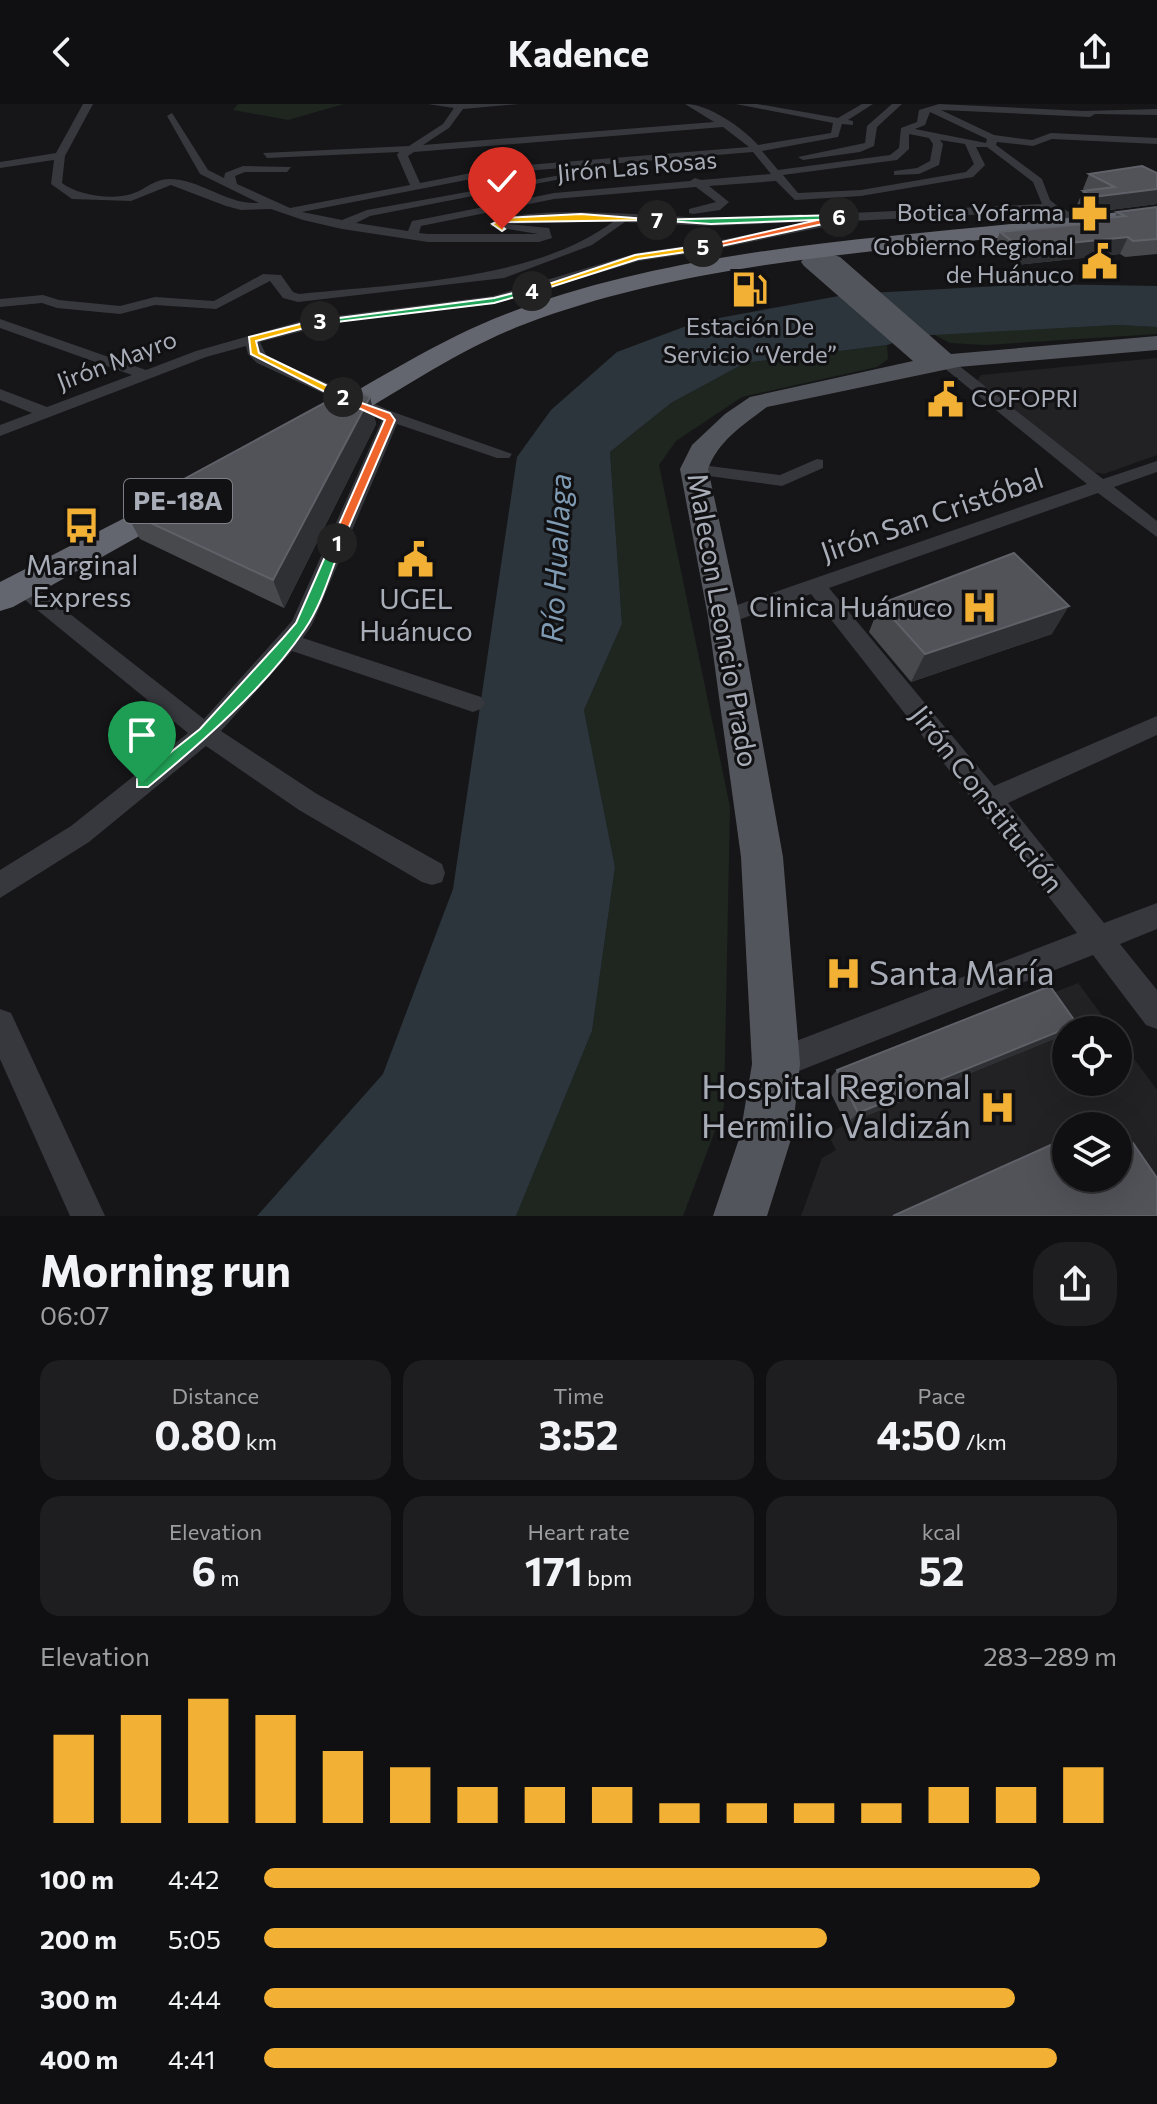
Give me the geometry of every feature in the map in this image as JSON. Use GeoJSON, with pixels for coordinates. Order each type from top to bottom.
{"type":"FeatureCollection","features":[{"type":"Feature","properties":{"kind":"highway"},"geometry":{"type":"LineString","coordinates":[[299,435],[372,409],[494,327],[543,309],[674,274],[773,268],[837,271],[958,238],[1084,225],[1157,213]]}},
{"type":"Feature","properties":{"kind":"highway"},"geometry":{"type":"LineString","coordinates":[[674,274],[837,271],[958,238]]}},
{"type":"Feature","properties":{"kind":"highway","name":"PE-18A"},"geometry":{"type":"LineString","coordinates":[[10,592],[202,488]]}},
{"type":"Feature","properties":{"kind":"main road"},"geometry":{"type":"LineString","coordinates":[[837,271],[904,348],[946,364]]}},
{"type":"Feature","properties":{"kind":"main road","name":"Malecon Leoncio Prado"},"geometry":{"type":"LineString","coordinates":[[740,1216],[766,1136],[776,1064],[762,857],[724,617],[694,469],[701,451],[734,419],[759,402],[904,348],[946,364],[1157,343]]}},
{"type":"Feature","properties":{"kind":"street"},"geometry":{"type":"LineString","coordinates":[[88,104],[60,156],[56,184],[72,196],[131,198],[140,196],[151,186],[169,182],[205,190],[240,209],[272,205]]}},
{"type":"Feature","properties":{"kind":"street"},"geometry":{"type":"LineString","coordinates":[[433,104],[514,104]]}},
{"type":"Feature","properties":{"kind":"street"},"geometry":{"type":"LineString","coordinates":[[380,137],[425,138],[702,108],[746,132],[759,128],[792,104]]}},
{"type":"Feature","properties":{"kind":"street"},"geometry":{"type":"LineString","coordinates":[[806,122],[830,104]]}},
{"type":"Feature","properties":{"kind":"street"},"geometry":{"type":"LineString","coordinates":[[291,211],[517,168],[753,149],[831,138],[835,135],[838,122],[868,104]]}},
{"type":"Feature","properties":{"kind":"street"},"geometry":{"type":"LineString","coordinates":[[872,126],[897,104]]}},
{"type":"Feature","properties":{"kind":"street"},"geometry":{"type":"LineString","coordinates":[[1099,104],[1157,105]]}},
{"type":"Feature","properties":{"kind":"street"},"geometry":{"type":"LineString","coordinates":[[267,155],[408,148],[723,122],[748,105],[780,111],[806,122],[838,122],[904,130],[970,144],[1033,143],[1051,136],[1157,141]]}},
{"type":"Feature","properties":{"kind":"street"},"geometry":{"type":"LineString","coordinates":[[416,185],[402,155],[408,148],[446,126],[460,106]]}},
{"type":"Feature","properties":{"kind":"street"},"geometry":{"type":"LineString","coordinates":[[904,130],[922,123],[924,106]]}},
{"type":"Feature","properties":{"kind":"street"},"geometry":{"type":"LineString","coordinates":[[924,106],[1157,119]]}},
{"type":"Feature","properties":{"kind":"street"},"geometry":{"type":"LineString","coordinates":[[924,106],[992,142],[1038,181],[1045,201],[1084,225]]}},
{"type":"Feature","properties":{"kind":"street"},"geometry":{"type":"LineString","coordinates":[[1034,122],[1157,112]]}},
{"type":"Feature","properties":{"kind":"street"},"geometry":{"type":"LineString","coordinates":[[1092,115],[1111,139]]}},
{"type":"Feature","properties":{"kind":"street"},"geometry":{"type":"LineString","coordinates":[[172,116],[199,167],[272,205],[341,226],[413,233],[428,238],[539,238],[548,235],[545,231],[502,229],[495,224],[504,220],[706,211],[723,205],[696,183],[684,168]]}},
{"type":"Feature","properties":{"kind":"street"},"geometry":{"type":"LineString","coordinates":[[341,226],[367,213],[500,187],[769,162],[860,149],[873,140],[872,126]]}},
{"type":"Feature","properties":{"kind":"street"},"geometry":{"type":"LineString","coordinates":[[780,178],[893,158],[904,149],[904,130]]}},
{"type":"Feature","properties":{"kind":"street"},"geometry":{"type":"LineString","coordinates":[[746,132],[753,149],[769,162],[795,197],[861,193],[969,175],[980,165],[970,144]]}},
{"type":"Feature","properties":{"kind":"street"},"geometry":{"type":"LineString","coordinates":[[889,174],[919,171],[935,163],[938,144],[933,136]]}},
{"type":"Feature","properties":{"kind":"street"},"geometry":{"type":"LineString","coordinates":[[261,143],[304,141]]}},
{"type":"Feature","properties":{"kind":"street"},"geometry":{"type":"LineString","coordinates":[[0,165],[60,156]]}},
{"type":"Feature","properties":{"kind":"street"},"geometry":{"type":"LineString","coordinates":[[343,165],[404,161]]}},
{"type":"Feature","properties":{"kind":"street"},"geometry":{"type":"LineString","coordinates":[[232,185],[229,175],[236,170],[297,168]]}},
{"type":"Feature","properties":{"kind":"street"},"geometry":{"type":"LineString","coordinates":[[780,178],[815,182]]}},
{"type":"Feature","properties":{"kind":"street","name":"Jirón Las Rosas"},"geometry":{"type":"LineString","coordinates":[[413,233],[416,224],[499,204],[696,183],[780,178]]}},
{"type":"Feature","properties":{"kind":"street"},"geometry":{"type":"LineString","coordinates":[[581,216],[711,222],[1052,207]]}},
{"type":"Feature","properties":{"kind":"street","name":"Jirón Mayro"},"geometry":{"type":"LineString","coordinates":[[0,431],[146,375],[252,339],[346,316],[509,297],[637,257],[707,247],[852,217]]}},
{"type":"Feature","properties":{"kind":"street"},"geometry":{"type":"LineString","coordinates":[[0,303],[43,299],[120,310],[155,301],[216,305],[268,277],[276,278],[293,298],[483,278],[521,269],[588,242],[617,225],[622,218]]}},
{"type":"Feature","properties":{"kind":"street"},"geometry":{"type":"LineString","coordinates":[[0,323],[146,375]]}},
{"type":"Feature","properties":{"kind":"street"},"geometry":{"type":"LineString","coordinates":[[0,885],[80,834],[205,733],[288,641],[308,610],[390,420],[262,360],[255,354],[252,339]]}},
{"type":"Feature","properties":{"kind":"street"},"geometry":{"type":"LineString","coordinates":[[946,364],[1157,531]]}},
{"type":"Feature","properties":{"kind":"street"},"geometry":{"type":"LineString","coordinates":[[0,394],[47,413]]}},
{"type":"Feature","properties":{"kind":"street"},"geometry":{"type":"LineString","coordinates":[[372,409],[503,454]]}},
{"type":"Feature","properties":{"kind":"street"},"geometry":{"type":"LineString","coordinates":[[694,469],[782,481],[817,464]]}},
{"type":"Feature","properties":{"kind":"street","name":"Jirón San Cristóbal"},"geometry":{"type":"LineString","coordinates":[[724,617],[1157,466]]}},
{"type":"Feature","properties":{"kind":"street","name":"Jirón Constitución"},"geometry":{"type":"LineString","coordinates":[[815,585],[990,799],[1157,1014]]}},
{"type":"Feature","properties":{"kind":"street"},"geometry":{"type":"LineString","coordinates":[[10,592],[205,733],[308,802],[432,873]]}},
{"type":"Feature","properties":{"kind":"street"},"geometry":{"type":"LineString","coordinates":[[288,641],[473,703]]}},
{"type":"Feature","properties":{"kind":"street"},"geometry":{"type":"LineString","coordinates":[[990,799],[1157,725]]}},
{"type":"Feature","properties":{"kind":"street"},"geometry":{"type":"LineString","coordinates":[[776,1064],[1157,916]]}},
{"type":"Feature","properties":{"kind":"street"},"geometry":{"type":"LineString","coordinates":[[0,1024],[88,1216]]}},
{"type":"Feature","properties":{"kind":"shaded area"},"geometry":{"type":"Polygon","coordinates":[[[238,104],[344,104],[288,120],[233,110],[238,104]]]}},
{"type":"Feature","properties":{"kind":"shaded area"},"geometry":{"type":"Polygon","coordinates":[[[1117,325],[1157,327],[1157,334],[985,345],[950,343],[933,334],[1117,325]]]}},
{"type":"Feature","properties":{"kind":"shaded area"},"geometry":{"type":"Polygon","coordinates":[[[887,345],[888,359],[877,367],[742,397],[676,441],[659,465],[730,807],[724,1107],[683,1216],[516,1216],[592,1031],[615,867],[584,710],[622,624],[610,452],[671,403],[745,363],[887,345]]]}},
{"type":"Feature","properties":{"kind":"shaded area"},"geometry":{"type":"Polygon","coordinates":[[[1157,358],[1157,455],[1104,474],[1088,471],[977,381],[981,375],[1157,358]]]}},
{"type":"Feature","properties":{"kind":"shaded area","name":"Hospital Regional Hermilio Valdizán"},"geometry":{"type":"Polygon","coordinates":[[[1078,983],[1103,1016],[1052,1016],[1052,1096],[1132,1096],[1132,1056],[1157,1090],[1157,1216],[801,1216],[822,1158],[836,1150],[828,1134],[846,1124],[826,1083],[1078,983]]]}},
{"type":"Feature","properties":{"kind":"water","name":"Río Huallaga"},"geometry":{"type":"Polygon","coordinates":[[[1039,284],[1157,286],[1157,327],[1117,325],[914,336],[887,345],[745,363],[671,403],[610,452],[622,624],[584,710],[615,867],[592,1031],[516,1216],[257,1216],[383,1074],[453,889],[517,457],[551,410],[617,352],[697,322],[850,294],[1039,284]]]}},
{"type":"Feature","properties":{"kind":"building"},"geometry":{"type":"Polygon","coordinates":[[[1142,166],[1157,173],[1157,189],[1093,197],[1083,191],[1115,187],[1089,174],[1142,166]]]}},
{"type":"Feature","properties":{"kind":"building"},"geometry":{"type":"Polygon","coordinates":[[[1157,207],[1157,239],[1133,241],[1128,237],[1021,248],[1000,232],[1103,222],[1097,219],[1125,216],[1117,212],[1157,207]]]}},
{"type":"Feature","properties":{"kind":"building"},"geometry":{"type":"Polygon","coordinates":[[[352,388],[370,397],[273,580],[125,511],[352,388]]]}},
{"type":"Feature","properties":{"kind":"building"},"geometry":{"type":"Polygon","coordinates":[[[1014,553],[1069,606],[925,654],[880,604],[1014,553]]]}},
{"type":"Feature","properties":{"kind":"building"},"geometry":{"type":"Polygon","coordinates":[[[1050,986],[1071,1016],[1052,1016],[1052,1034],[858,1113],[837,1070],[1050,986]]]}},
{"type":"Feature","properties":{"kind":"building"},"geometry":{"type":"Polygon","coordinates":[[[1133,1143],[1157,1178],[1157,1216],[893,1216],[1052,1144],[1052,1192],[1132,1192],[1133,1143]]]}},
{"type":"Feature","properties":{"kind":"place","name":"Botica Yofarma"},"geometry":{"type":"Point","coordinates":[1090,213]}},
{"type":"Feature","properties":{"kind":"place","name":"Gobierno Regional de Huánuco"},"geometry":{"type":"Point","coordinates":[1100,261]}},
{"type":"Feature","properties":{"kind":"place","name":"Estación De Servicio “Verde”"},"geometry":{"type":"Point","coordinates":[750,290]}},
{"type":"Feature","properties":{"kind":"place","name":"COFOPRI"},"geometry":{"type":"Point","coordinates":[945,399]}},
{"type":"Feature","properties":{"kind":"place","name":"Marginal Express"},"geometry":{"type":"Point","coordinates":[82,525]}},
{"type":"Feature","properties":{"kind":"place","name":"UGEL Huánuco"},"geometry":{"type":"Point","coordinates":[416,559]}},
{"type":"Feature","properties":{"kind":"place","name":"Clinica Huánuco"},"geometry":{"type":"Point","coordinates":[979,607]}},
{"type":"Feature","properties":{"kind":"place","name":"Santa María"},"geometry":{"type":"Point","coordinates":[843,973]}},
{"type":"Feature","properties":{"kind":"place","name":"Hospital Regional Hermilio Valdizán"},"geometry":{"type":"Point","coordinates":[997,1107]}},
{"type":"Feature","properties":{"kind":"route"},"geometry":{"type":"LineString","coordinates":[[142,783],[205,733],[301,625],[390,420],[387,415],[262,360],[255,354],[252,339],[346,316],[509,297],[637,257],[707,247],[852,217],[711,222],[581,216],[498,221],[495,224],[502,229]]}}]}
